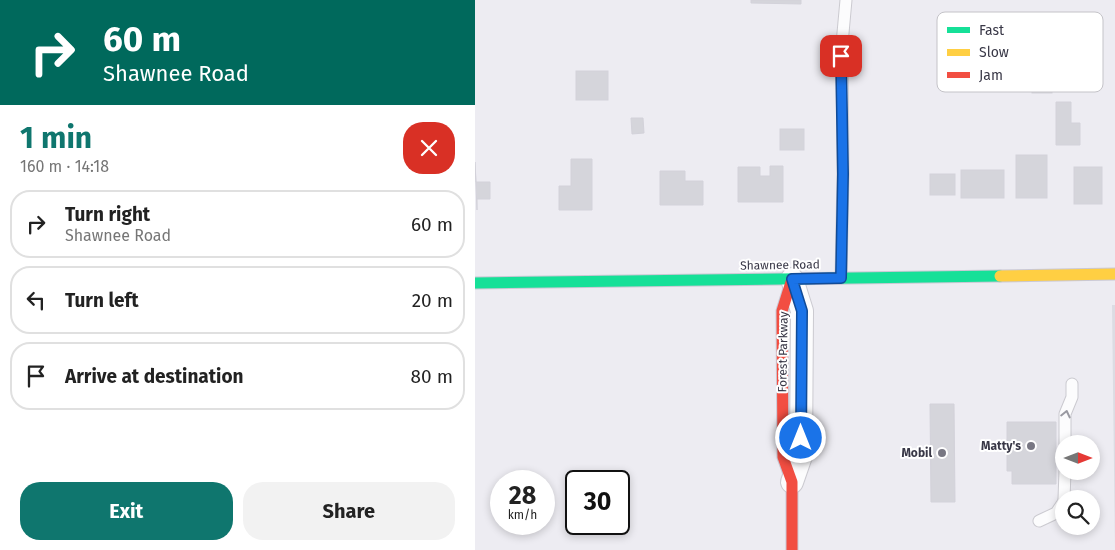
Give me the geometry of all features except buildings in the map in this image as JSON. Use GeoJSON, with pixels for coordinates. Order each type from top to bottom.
{"type":"FeatureCollection","features":[{"type":"Feature","properties":{"kind":"main road","name":"Shawnee Road"},"geometry":{"type":"LineString","coordinates":[[475,282],[1115,274]]}},
{"type":"Feature","properties":{"kind":"main road","name":"Forest Parkway"},"geometry":{"type":"LineString","coordinates":[[792,482],[792,550]]}},
{"type":"Feature","properties":{"kind":"street","name":"Forest Parkway"},"geometry":{"type":"LineString","coordinates":[[792,279],[802,311],[801,456],[792,482]]}},
{"type":"Feature","properties":{"kind":"lane"},"geometry":{"type":"LineString","coordinates":[[841,278],[843,174],[842,44],[845,0]]}},
{"type":"Feature","properties":{"kind":"lane"},"geometry":{"type":"LineString","coordinates":[[1065,435],[1065,414],[1072,396],[1072,384]]}},
{"type":"Feature","properties":{"kind":"lane"},"geometry":{"type":"LineString","coordinates":[[1039,521],[1055,514]]}},
{"type":"Feature","properties":{"kind":"shaded area"},"geometry":{"type":"Polygon","coordinates":[[[1112,305],[1115,305],[1115,550],[1112,305]]]}},
{"type":"Feature","properties":{"kind":"traffic: fast"},"geometry":{"type":"LineString","coordinates":[[475,283],[1000,276]]}},
{"type":"Feature","properties":{"kind":"traffic: slow"},"geometry":{"type":"LineString","coordinates":[[1000,276],[1115,274]]}},
{"type":"Feature","properties":{"kind":"traffic: jam"},"geometry":{"type":"LineString","coordinates":[[792,279],[782,311],[783,457],[792,482],[792,550]]}},
{"type":"Feature","properties":{"kind":"place","name":"Matty's"},"geometry":{"type":"Point","coordinates":[1031,446]}},
{"type":"Feature","properties":{"kind":"place","name":"Mobil"},"geometry":{"type":"Point","coordinates":[942,453]}},
{"type":"Feature","properties":{"kind":"route"},"geometry":{"type":"LineString","coordinates":[[801,438],[802,311],[792,279],[841,278],[843,174],[841,56]]}}]}
